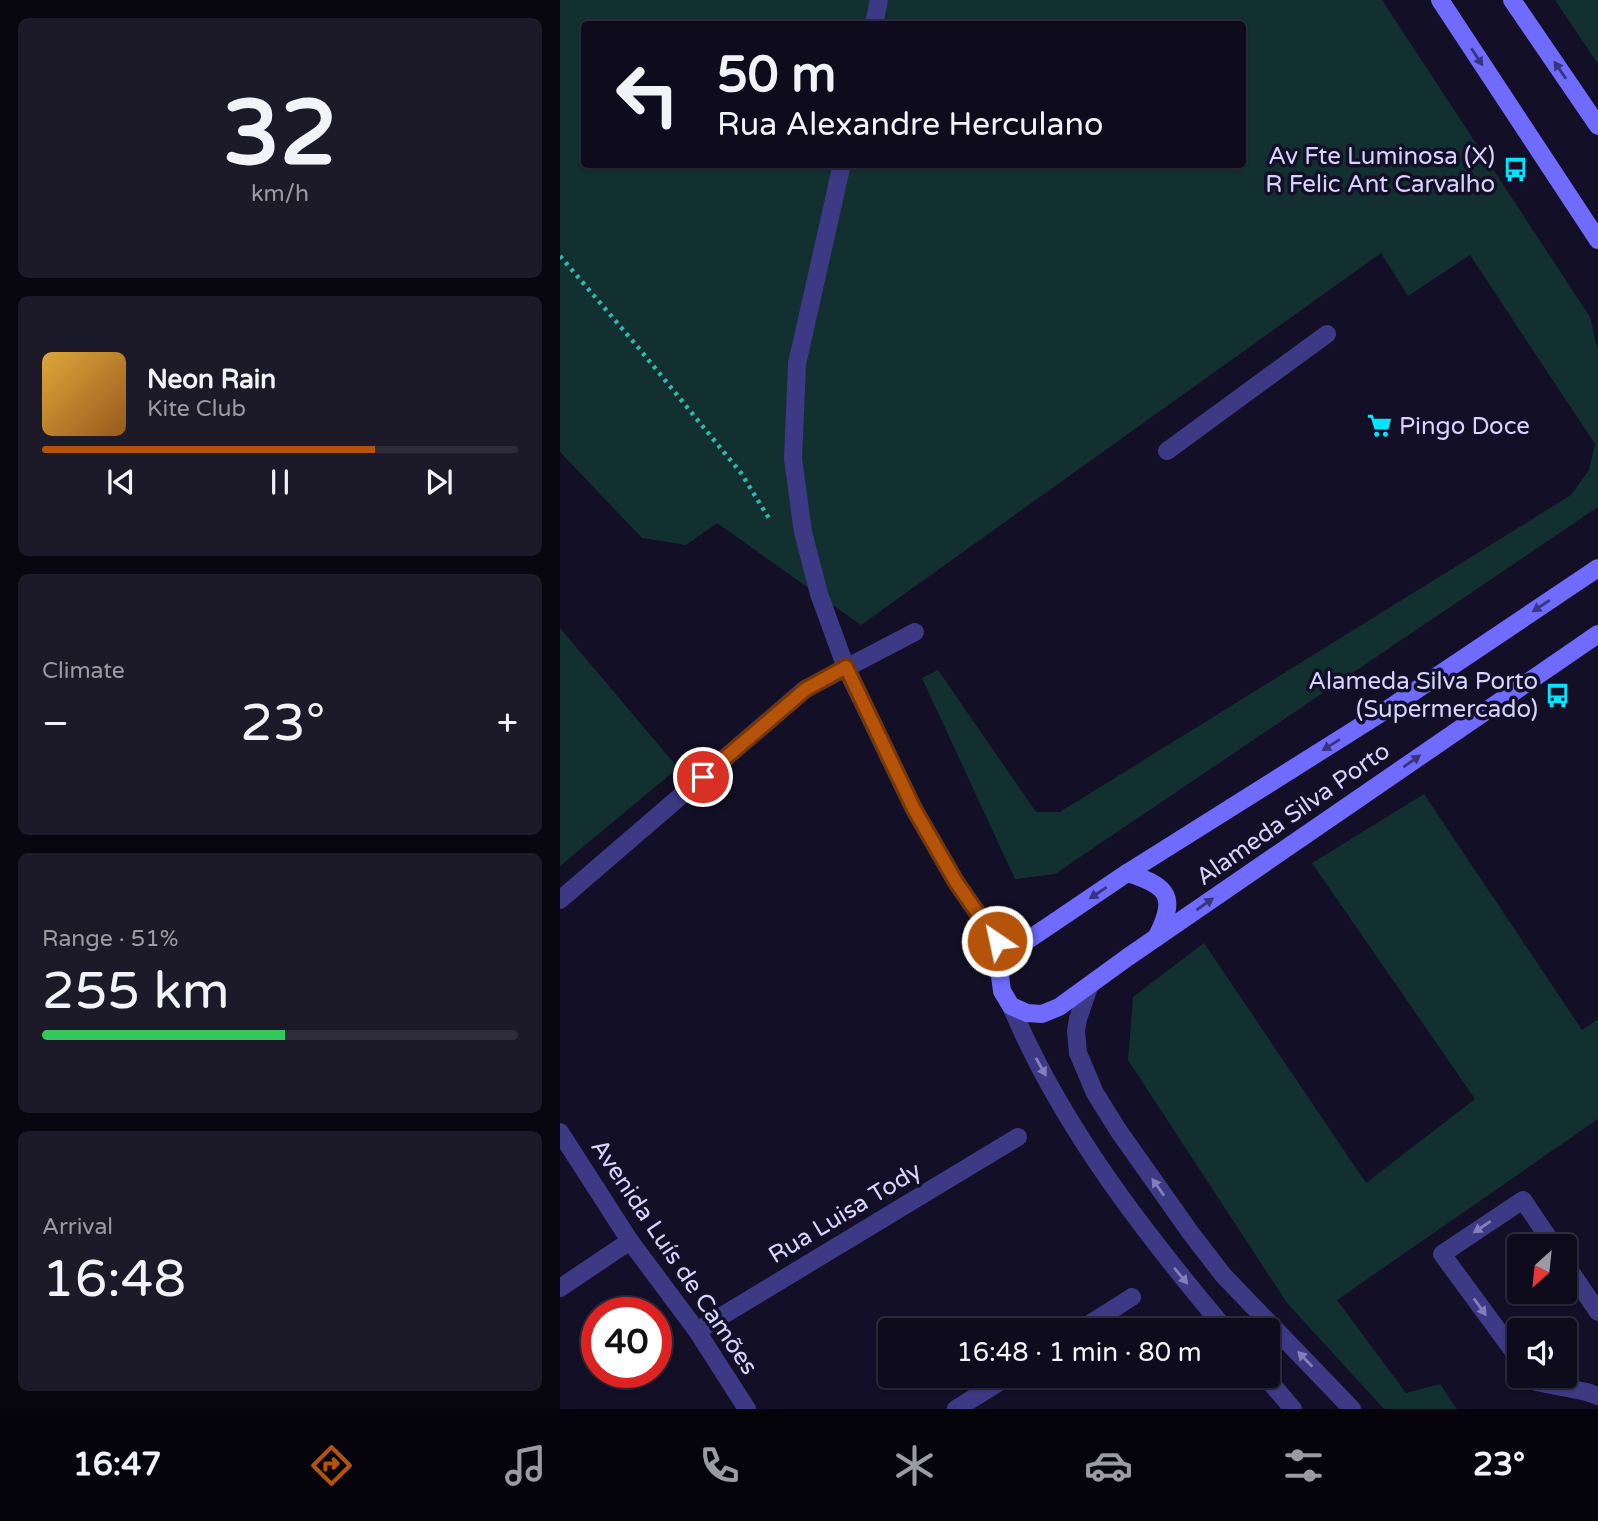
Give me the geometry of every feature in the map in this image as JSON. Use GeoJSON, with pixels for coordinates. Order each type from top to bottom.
{"type":"FeatureCollection","features":[{"type":"Feature","properties":{"kind":"main road"},"geometry":{"type":"LineString","coordinates":[[1440,0],[1598,240]]}},
{"type":"Feature","properties":{"kind":"main road"},"geometry":{"type":"LineString","coordinates":[[1512,0],[1598,127]]}},
{"type":"Feature","properties":{"kind":"main road","name":"Alameda Silva Porto"},"geometry":{"type":"LineString","coordinates":[[1006,955],[1127,873],[1394,705],[1598,568]]}},
{"type":"Feature","properties":{"kind":"main road","name":"Alameda Silva Porto"},"geometry":{"type":"LineString","coordinates":[[1011,1006],[1027,1013],[1042,1014],[1059,1007],[1598,634]]}},
{"type":"Feature","properties":{"kind":"main road"},"geometry":{"type":"LineString","coordinates":[[1127,873],[1155,883],[1163,891],[1169,904],[1156,938]]}},
{"type":"Feature","properties":{"kind":"main road"},"geometry":{"type":"LineString","coordinates":[[1006,955],[1000,976],[1002,990],[1011,1006]]}},
{"type":"Feature","properties":{"kind":"street"},"geometry":{"type":"LineString","coordinates":[[875,21],[879,0]]}},
{"type":"Feature","properties":{"kind":"street"},"geometry":{"type":"LineString","coordinates":[[841,168],[797,364],[793,459],[803,531],[819,594],[846,667],[914,809],[956,882],[1006,955]]}},
{"type":"Feature","properties":{"kind":"street"},"geometry":{"type":"LineString","coordinates":[[1167,451],[1327,334]]}},
{"type":"Feature","properties":{"kind":"street"},"geometry":{"type":"LineString","coordinates":[[560,900],[806,689],[915,632]]}},
{"type":"Feature","properties":{"kind":"street"},"geometry":{"type":"LineString","coordinates":[[1089,986],[1076,1031],[1078,1053],[1095,1093],[1118,1130],[1223,1275],[1352,1409]]}},
{"type":"Feature","properties":{"kind":"street"},"geometry":{"type":"LineString","coordinates":[[1011,1006],[1022,1034],[1064,1110],[1114,1188],[1216,1318]]}},
{"type":"Feature","properties":{"kind":"street","name":"Avenida Luís de Camões"},"geometry":{"type":"LineString","coordinates":[[560,1132],[630,1241],[697,1331],[747,1409]]}},
{"type":"Feature","properties":{"kind":"street","name":"Rua Luisa Tody"},"geometry":{"type":"LineString","coordinates":[[697,1331],[1018,1137]]}},
{"type":"Feature","properties":{"kind":"street"},"geometry":{"type":"LineString","coordinates":[[1507,1343],[1442,1254],[1523,1200],[1546,1234]]}},
{"type":"Feature","properties":{"kind":"street"},"geometry":{"type":"LineString","coordinates":[[560,1288],[630,1241]]}},
{"type":"Feature","properties":{"kind":"street"},"geometry":{"type":"LineString","coordinates":[[1577,1281],[1598,1312]]}},
{"type":"Feature","properties":{"kind":"street"},"geometry":{"type":"LineString","coordinates":[[1099,1318],[1132,1297]]}},
{"type":"Feature","properties":{"kind":"street"},"geometry":{"type":"LineString","coordinates":[[956,1409],[990,1388]]}},
{"type":"Feature","properties":{"kind":"street"},"geometry":{"type":"LineString","coordinates":[[1275,1388],[1293,1409]]}},
{"type":"Feature","properties":{"kind":"street"},"geometry":{"type":"LineString","coordinates":[[1567,1388],[1598,1396]]}},
{"type":"Feature","properties":{"kind":"path"},"geometry":{"type":"LineString","coordinates":[[560,256],[638,346],[741,473],[776,529]]}},
{"type":"Feature","properties":{"kind":"green space"},"geometry":{"type":"Polygon","coordinates":[[[560,0],[1382,0],[1590,317],[1598,350],[1598,507],[1055,874],[1015,879],[922,678],[938,670],[1036,812],[1060,812],[1571,495],[1589,470],[1595,444],[1470,255],[1408,296],[1381,253],[861,625],[717,523],[686,545],[642,538],[560,452],[560,0]]]}},
{"type":"Feature","properties":{"kind":"green space"},"geometry":{"type":"Polygon","coordinates":[[[1555,0],[1598,0],[1598,64],[1555,0]]]}},
{"type":"Feature","properties":{"kind":"green space"},"geometry":{"type":"Polygon","coordinates":[[[560,628],[678,768],[560,866],[560,628]]]}},
{"type":"Feature","properties":{"kind":"green space"},"geometry":{"type":"Polygon","coordinates":[[[1424,794],[1582,1030],[1598,1019],[1598,1119],[1337,1300],[1406,1393],[1440,1384],[1457,1409],[1384,1409],[1287,1303],[1128,1060],[1133,997],[1204,943],[1366,1183],[1475,1099],[1312,863],[1424,794]]]}},
{"type":"Feature","properties":{"kind":"place","name":"Av Fte Luminosa (X) R Felic Ant Carvalho"},"geometry":{"type":"Point","coordinates":[1515,170]}},
{"type":"Feature","properties":{"kind":"place","name":"Pingo Doce"},"geometry":{"type":"Point","coordinates":[1379,426]}},
{"type":"Feature","properties":{"kind":"place","name":"Alameda Silva Porto (Supermercado)"},"geometry":{"type":"Point","coordinates":[1558,695]}},
{"type":"Feature","properties":{"kind":"route"},"geometry":{"type":"LineString","coordinates":[[703,777],[806,689],[846,667],[914,809],[956,882],[997,941]]}}]}
